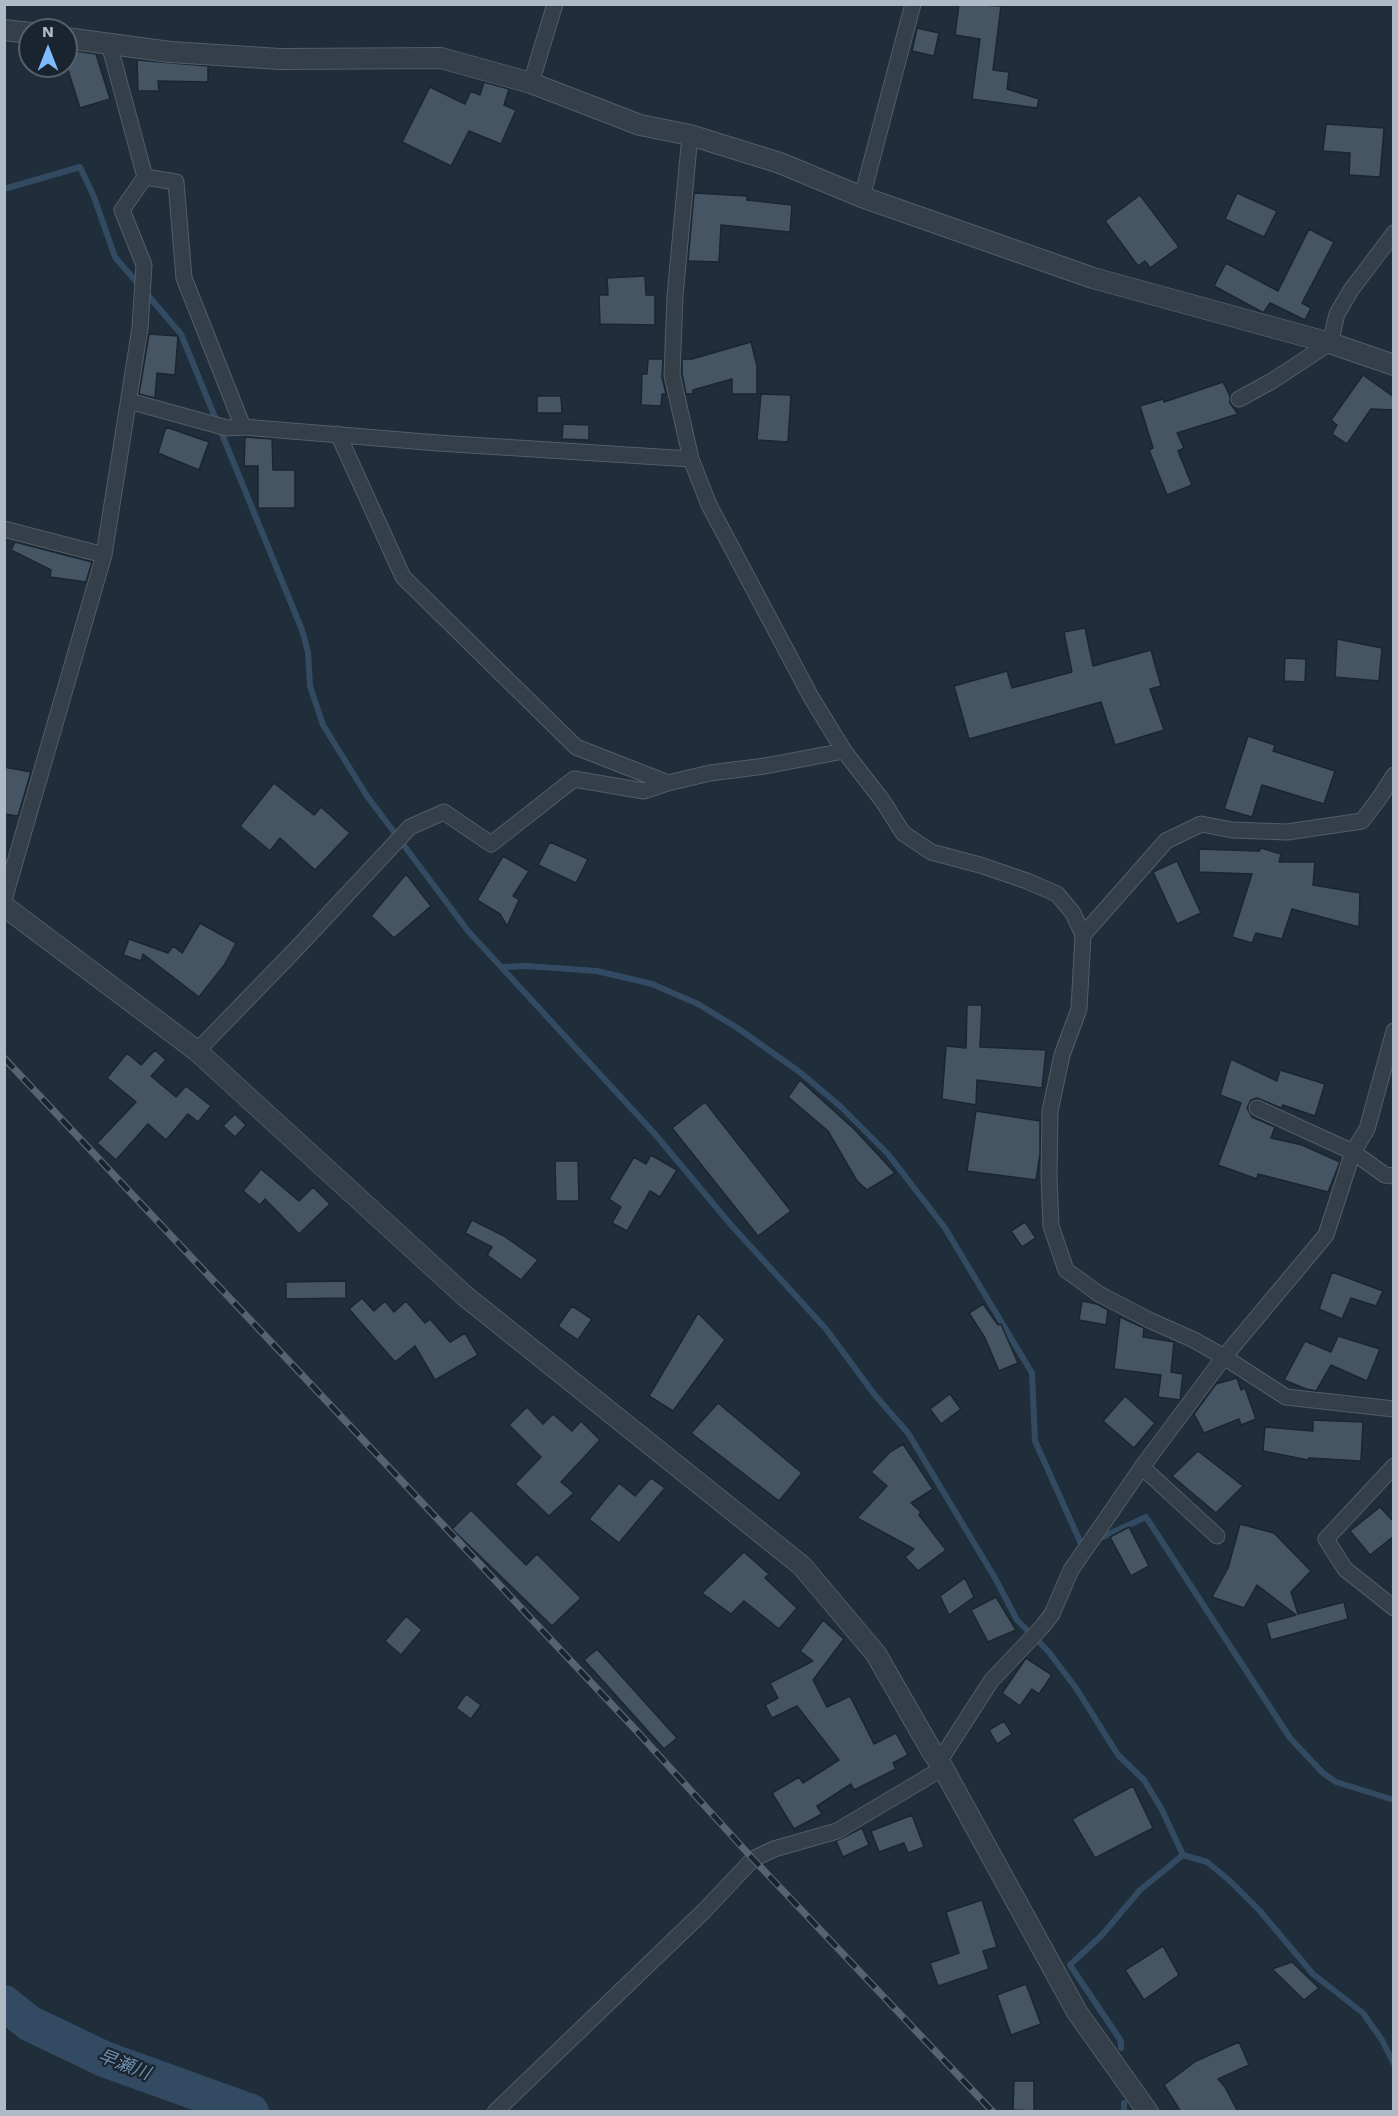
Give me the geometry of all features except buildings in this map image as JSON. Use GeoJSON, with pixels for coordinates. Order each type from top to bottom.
{"type":"FeatureCollection","features":[{"type":"Feature","properties":{"kind":"street"},"geometry":{"type":"LineString","coordinates":[[531,83],[555,4]]}},
{"type":"Feature","properties":{"kind":"street"},"geometry":{"type":"LineString","coordinates":[[862,197],[913,4]]}},
{"type":"Feature","properties":{"kind":"street"},"geometry":{"type":"LineString","coordinates":[[78,40],[170,52],[280,59],[441,58],[531,83],[640,125],[690,135],[780,164],[862,197],[1093,278],[1330,342],[1394,364]]}},
{"type":"Feature","properties":{"kind":"street"},"geometry":{"type":"LineString","coordinates":[[4,900],[104,555],[141,313],[144,265],[122,210],[144,177],[109,44]]}},
{"type":"Feature","properties":{"kind":"street"},"geometry":{"type":"LineString","coordinates":[[690,135],[675,296],[672,375],[691,459],[715,515],[811,697],[844,751],[882,800],[903,832],[931,852],[989,868],[1057,894],[1073,913],[1083,935],[1079,1009],[1062,1055],[1050,1111],[1048,1176],[1051,1226],[1066,1270],[1099,1294],[1224,1357],[1286,1398],[1394,1409]]}},
{"type":"Feature","properties":{"kind":"street"},"geometry":{"type":"LineString","coordinates":[[144,177],[176,182],[184,278],[243,427]]}},
{"type":"Feature","properties":{"kind":"street"},"geometry":{"type":"LineString","coordinates":[[1239,399],[1272,381],[1330,342],[1337,314],[1351,290],[1394,233]]}},
{"type":"Feature","properties":{"kind":"street"},"geometry":{"type":"LineString","coordinates":[[129,401],[227,428],[243,427],[438,443],[691,459]]}},
{"type":"Feature","properties":{"kind":"street"},"geometry":{"type":"LineString","coordinates":[[338,434],[403,577],[576,747],[669,783]]}},
{"type":"Feature","properties":{"kind":"street"},"geometry":{"type":"LineString","coordinates":[[4,529],[104,555]]}},
{"type":"Feature","properties":{"kind":"street"},"geometry":{"type":"LineString","coordinates":[[197,1051],[408,829],[444,812],[491,844],[574,779],[644,791],[710,773],[765,766],[844,751]]}},
{"type":"Feature","properties":{"kind":"street"},"geometry":{"type":"LineString","coordinates":[[1083,935],[1166,841],[1201,824],[1232,830],[1287,832],[1362,821],[1394,775]]}},
{"type":"Feature","properties":{"kind":"street"},"geometry":{"type":"LineString","coordinates":[[4,906],[197,1051],[465,1296],[802,1566],[876,1654],[941,1765],[1077,2012],[1148,2112]]}},
{"type":"Feature","properties":{"kind":"street"},"geometry":{"type":"LineString","coordinates":[[496,2110],[704,1911],[753,1859],[774,1849],[837,1831],[941,1765],[991,1681],[1052,1614],[1071,1570],[1142,1467],[1224,1357],[1326,1235],[1353,1152],[1367,1129],[1393,1033]]}},
{"type":"Feature","properties":{"kind":"street"},"geometry":{"type":"LineString","coordinates":[[1257,1108],[1353,1152],[1385,1175],[1394,1176]]}},
{"type":"Feature","properties":{"kind":"street"},"geometry":{"type":"LineString","coordinates":[[1394,1466],[1326,1539],[1345,1569],[1394,1608]]}},
{"type":"Feature","properties":{"kind":"street"},"geometry":{"type":"LineString","coordinates":[[1142,1467],[1217,1536]]}},
{"type":"Feature","properties":{"kind":"waterway"},"geometry":{"type":"LineString","coordinates":[[4,189],[80,167],[94,197],[115,257],[181,334],[302,630],[308,652],[310,686],[323,725],[367,796],[468,931],[654,1133],[732,1226],[826,1329],[874,1394],[908,1433],[995,1578],[1017,1620],[1048,1651],[1076,1688],[1118,1755],[1144,1780],[1161,1808],[1183,1855],[1207,1862],[1229,1880],[1260,1911],[1313,1974],[1363,2013],[1382,2040],[1394,2064]]}},
{"type":"Feature","properties":{"kind":"waterway"},"geometry":{"type":"LineString","coordinates":[[502,967],[527,966],[597,971],[652,984],[698,1004],[739,1029],[801,1073],[840,1106],[888,1154],[945,1228],[1032,1373],[1035,1441],[1082,1546],[1084,1545]]}},
{"type":"Feature","properties":{"kind":"waterway"},"geometry":{"type":"LineString","coordinates":[[1096,1540],[1146,1517],[1290,1738],[1323,1773],[1336,1782],[1394,1800]]}},
{"type":"Feature","properties":{"kind":"waterway"},"geometry":{"type":"LineString","coordinates":[[1121,2048],[1121,2041],[1070,1965],[1102,1935],[1140,1890],[1183,1855]]}},
{"type":"Feature","properties":{"kind":"waterway","name":"早瀬川"},"geometry":{"type":"LineString","coordinates":[[4,2003],[29,2023],[104,2059],[251,2112]]}},
{"type":"Feature","properties":{"kind":"waterway"},"geometry":{"type":"LineString","coordinates":[[1124,2103],[1124,2112]]}},
{"type":"Feature","properties":{"kind":"railway"},"geometry":{"type":"LineString","coordinates":[[4,1058],[633,1727],[753,1859],[993,2112]]}}]}
